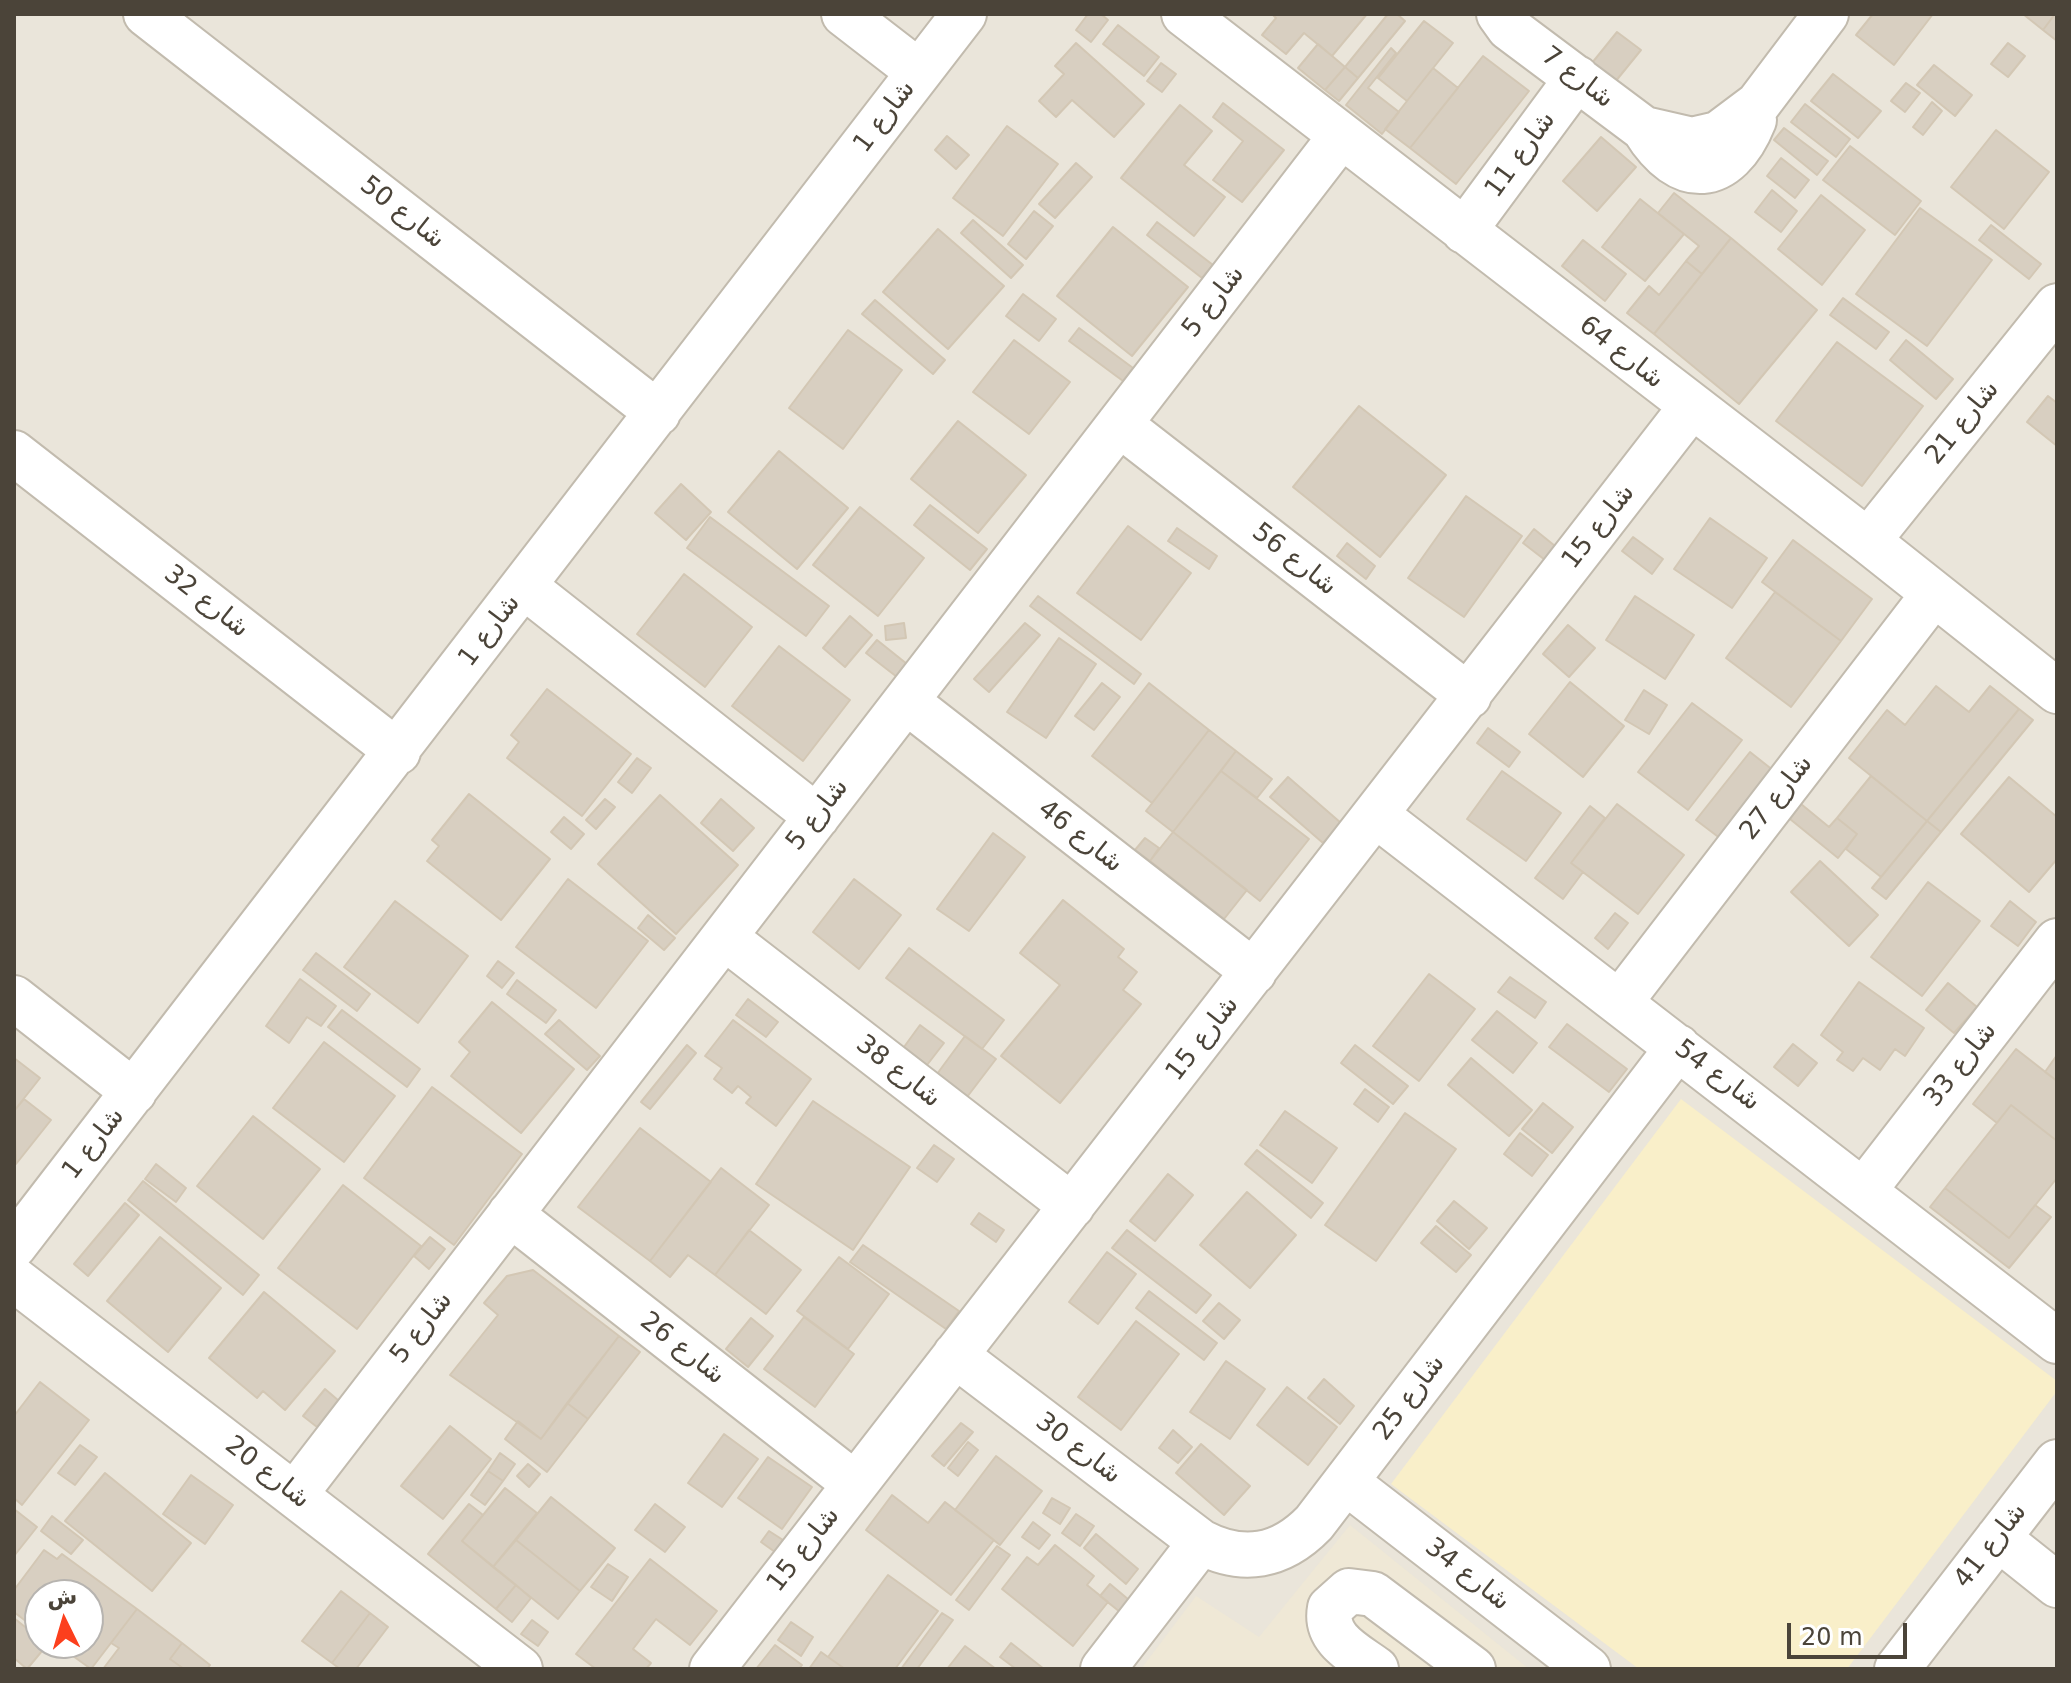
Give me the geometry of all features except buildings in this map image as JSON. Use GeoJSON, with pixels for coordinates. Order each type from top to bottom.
{"type":"FeatureCollection","features":[{"type":"Feature","properties":{"kind":"street","name":"شارع 50"},"geometry":{"type":"LineString","coordinates":[[146,14],[658,413]]}},
{"type":"Feature","properties":{"kind":"street"},"geometry":{"type":"LineString","coordinates":[[844,14],[919,72]]}},
{"type":"Feature","properties":{"kind":"street","name":"شارع 1"},"geometry":{"type":"LineString","coordinates":[[14,1246],[398,752],[964,14]]}},
{"type":"Feature","properties":{"kind":"street","name":"شارع 64"},"geometry":{"type":"LineString","coordinates":[[1184,14],[1868,541],[2057,691]]}},
{"type":"Feature","properties":{"kind":"street","name":"شارع 7"},"geometry":{"type":"LineString","coordinates":[[1495,19],[1644,129],[1668,160],[1690,172],[1704,172],[1727,161],[1736,151],[1750,129],[1758,104],[1826,14]]}},
{"type":"Feature","properties":{"kind":"street","name":"شارع 11"},"geometry":{"type":"LineString","coordinates":[[1464,231],[1577,78]]}},
{"type":"Feature","properties":{"kind":"street","name":"شارع 5"},"geometry":{"type":"LineString","coordinates":[[295,1494],[1341,136]]}},
{"type":"Feature","properties":{"kind":"street","name":"شارع 21"},"geometry":{"type":"LineString","coordinates":[[1868,541],[2057,306]]}},
{"type":"Feature","properties":{"kind":"street","name":"شارع 15"},"geometry":{"type":"LineString","coordinates":[[712,1669],[1691,407]]}},
{"type":"Feature","properties":{"kind":"street","name":"شارع 56"},"geometry":{"type":"LineString","coordinates":[[1119,424],[1469,696]]}},
{"type":"Feature","properties":{"kind":"street","name":"شارع 32"},"geometry":{"type":"LineString","coordinates":[[14,453],[398,752]]}},
{"type":"Feature","properties":{"kind":"street"},"geometry":{"type":"LineString","coordinates":[[525,587],[817,817]]}},
{"type":"Feature","properties":{"kind":"street","name":"شارع 27"},"geometry":{"type":"LineString","coordinates":[[1620,1002],[1933,595]]}},
{"type":"Feature","properties":{"kind":"street","name":"شارع 46"},"geometry":{"type":"LineString","coordinates":[[906,701],[1254,972]]}},
{"type":"Feature","properties":{"kind":"street","name":"شارع 54"},"geometry":{"type":"LineString","coordinates":[[1376,815],[1865,1189],[2057,1341]]}},
{"type":"Feature","properties":{"kind":"street","name":"شارع 38"},"geometry":{"type":"LineString","coordinates":[[724,937],[1072,1206]]}},
{"type":"Feature","properties":{"kind":"street","name":"شارع 33"},"geometry":{"type":"LineString","coordinates":[[1865,1189],[2057,941]]}},
{"type":"Feature","properties":{"kind":"street"},"geometry":{"type":"LineString","coordinates":[[14,998],[134,1092]]}},
{"type":"Feature","properties":{"kind":"street","name":"شارع 25"},"geometry":{"type":"LineString","coordinates":[[1201,1542],[1217,1550],[1244,1556],[1270,1553],[1287,1546],[1314,1523],[1678,1047]]}},
{"type":"Feature","properties":{"kind":"street","name":"شارع 26"},"geometry":{"type":"LineString","coordinates":[[510,1214],[855,1484]]}},
{"type":"Feature","properties":{"kind":"street","name":"شارع 20"},"geometry":{"type":"LineString","coordinates":[[14,1279],[295,1494],[496,1662]]}},
{"type":"Feature","properties":{"kind":"street","name":"شارع 30"},"geometry":{"type":"LineString","coordinates":[[955,1355],[1201,1542]]}},
{"type":"Feature","properties":{"kind":"street","name":"شارع 41"},"geometry":{"type":"LineString","coordinates":[[1897,1669],[2057,1462]]}},
{"type":"Feature","properties":{"kind":"street","name":"شارع 34"},"geometry":{"type":"LineString","coordinates":[[1346,1482],[1588,1669]]}},
{"type":"Feature","properties":{"kind":"street"},"geometry":{"type":"LineString","coordinates":[[1998,1538],[2057,1585]]}},
{"type":"Feature","properties":{"kind":"street"},"geometry":{"type":"LineString","coordinates":[[1103,1669],[1201,1542]]}},
{"type":"Feature","properties":{"kind":"street"},"geometry":{"type":"LineString","coordinates":[[1376,1669],[1337,1640],[1329,1625],[1330,1608],[1349,1591],[1373,1594],[1473,1669]]}},
{"type":"Feature","properties":{"kind":"shaded area"},"geometry":{"type":"Polygon","coordinates":[[[14,14],[2057,14],[2057,1669],[14,1669],[14,14]]]}},
{"type":"Feature","properties":{"kind":"shaded area"},"geometry":{"type":"Polygon","coordinates":[[[1350,1525],[1529,1669],[1141,1669],[1196,1596],[1259,1637],[1350,1525]]]}},
{"type":"Feature","properties":{"kind":"sand"},"geometry":{"type":"Polygon","coordinates":[[[1681,1099],[2057,1381],[2057,1391],[1847,1669],[1639,1669],[1391,1484],[1681,1099]]]}}]}
